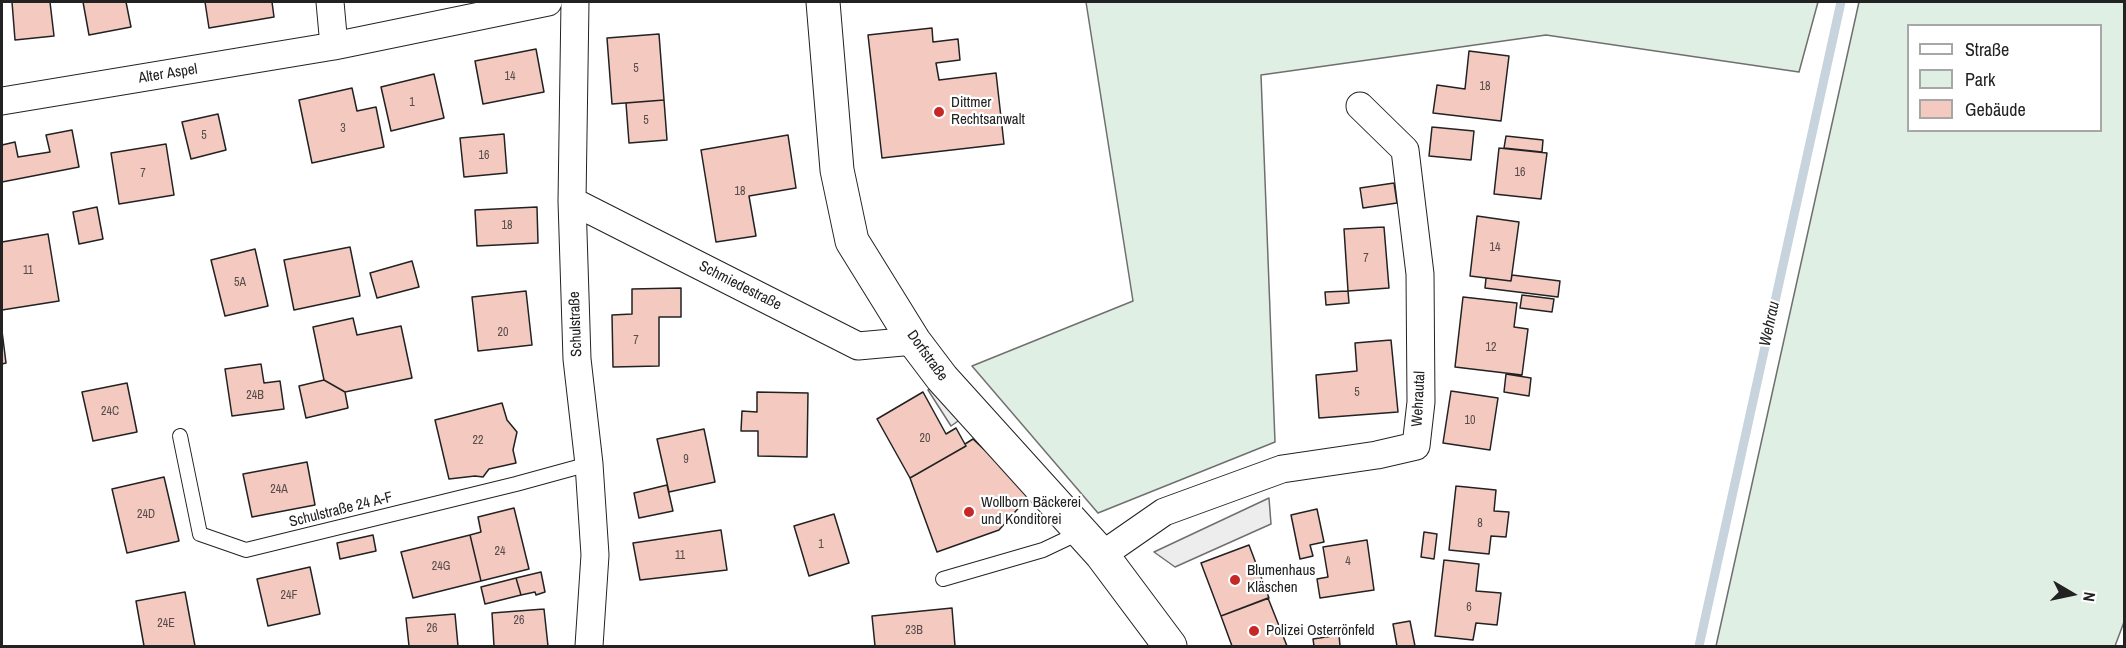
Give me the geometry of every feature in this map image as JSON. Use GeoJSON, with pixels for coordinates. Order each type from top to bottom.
{"type":"FeatureCollection","features":[{"type":"Feature","properties":{"kind":"main road","name":"Dorfstraße"},"geometry":{"type":"LineString","coordinates":[[824,2],[837,170],[852,241],[914,341],[942,378],[1091,544],[1170,646]]}},
{"type":"Feature","properties":{"kind":"street"},"geometry":{"type":"LineString","coordinates":[[330,2],[334,46]]}},
{"type":"Feature","properties":{"kind":"street","name":"Alter Aspel"},"geometry":{"type":"LineString","coordinates":[[2,101],[334,46],[548,2]]}},
{"type":"Feature","properties":{"kind":"street","name":"Schulstraße"},"geometry":{"type":"LineString","coordinates":[[575,2],[572,201],[577,359],[589,464],[595,555],[589,646]]}},
{"type":"Feature","properties":{"kind":"street","name":"Wehrautal"},"geometry":{"type":"LineString","coordinates":[[1091,544],[1164,512],[1282,469],[1377,455],[1416,446],[1421,402],[1420,274],[1405,150],[1360,106]]}},
{"type":"Feature","properties":{"kind":"street","name":"Schmiedestraße"},"geometry":{"type":"LineString","coordinates":[[572,201],[858,346],[914,341]]}},
{"type":"Feature","properties":{"kind":"lane","name":"Schulstraße 24 A-F"},"geometry":{"type":"LineString","coordinates":[[180,436],[200,534],[246,550],[589,464]]}},
{"type":"Feature","properties":{"kind":"lane"},"geometry":{"type":"LineString","coordinates":[[943,579],[1043,550],[1091,544]]}},
{"type":"Feature","properties":{"kind":"green space"},"geometry":{"type":"Polygon","coordinates":[[[1086,2],[1818,2],[1799,72],[1546,35],[1261,75],[1275,442],[1098,513],[972,366],[1133,301],[1086,2]]]}},
{"type":"Feature","properties":{"kind":"green space"},"geometry":{"type":"Polygon","coordinates":[[[1859,2],[2124,2],[2124,622],[2115,646],[1716,646],[1859,2]]]}},
{"type":"Feature","properties":{"kind":"shaded area"},"geometry":{"type":"Polygon","coordinates":[[[938,384],[961,419],[951,426],[928,390],[938,384]]]}},
{"type":"Feature","properties":{"kind":"shaded area"},"geometry":{"type":"Polygon","coordinates":[[[1269,498],[1271,524],[1175,567],[1154,552],[1269,498]]]}},
{"type":"Feature","properties":{"kind":"building"},"geometry":{"type":"Polygon","coordinates":[[[12,2],[50,2],[54,36],[15,40],[12,2]]]}},
{"type":"Feature","properties":{"kind":"building"},"geometry":{"type":"Polygon","coordinates":[[[83,2],[126,2],[131,27],[89,35],[83,2]]]}},
{"type":"Feature","properties":{"kind":"building"},"geometry":{"type":"Polygon","coordinates":[[[205,2],[272,2],[274,17],[209,28],[205,2]]]}},
{"type":"Feature","properties":{"kind":"building","name":"Dittmer Rechtsanwalt"},"geometry":{"type":"Polygon","coordinates":[[[932,28],[933,42],[958,39],[960,60],[936,63],[939,80],[996,73],[1004,144],[882,158],[868,35],[932,28]]]}},
{"type":"Feature","properties":{"kind":"building"},"geometry":{"type":"Polygon","coordinates":[[[659,34],[664,100],[612,104],[607,38],[659,34]]]}},
{"type":"Feature","properties":{"kind":"building"},"geometry":{"type":"Polygon","coordinates":[[[536,49],[544,92],[483,104],[475,61],[536,49]]]}},
{"type":"Feature","properties":{"kind":"building"},"geometry":{"type":"Polygon","coordinates":[[[1469,51],[1509,56],[1501,121],[1433,113],[1437,85],[1465,89],[1469,51]]]}},
{"type":"Feature","properties":{"kind":"building"},"geometry":{"type":"Polygon","coordinates":[[[434,74],[444,118],[391,131],[381,87],[434,74]]]}},
{"type":"Feature","properties":{"kind":"building"},"geometry":{"type":"Polygon","coordinates":[[[352,88],[357,111],[376,107],[384,147],[312,163],[299,100],[352,88]]]}},
{"type":"Feature","properties":{"kind":"building"},"geometry":{"type":"Polygon","coordinates":[[[664,100],[667,140],[629,143],[626,103],[664,100]]]}},
{"type":"Feature","properties":{"kind":"building"},"geometry":{"type":"Polygon","coordinates":[[[218,114],[226,150],[191,159],[182,122],[218,114]]]}},
{"type":"Feature","properties":{"kind":"building"},"geometry":{"type":"Polygon","coordinates":[[[1432,127],[1474,131],[1471,160],[1429,156],[1432,127]]]}},
{"type":"Feature","properties":{"kind":"building"},"geometry":{"type":"Polygon","coordinates":[[[72,130],[79,167],[2,182],[2,145],[15,142],[18,157],[50,152],[46,135],[72,130]]]}},
{"type":"Feature","properties":{"kind":"building"},"geometry":{"type":"Polygon","coordinates":[[[504,134],[507,173],[464,177],[460,138],[504,134]]]}},
{"type":"Feature","properties":{"kind":"building"},"geometry":{"type":"Polygon","coordinates":[[[788,135],[796,188],[749,196],[756,236],[716,242],[701,150],[788,135]]]}},
{"type":"Feature","properties":{"kind":"building"},"geometry":{"type":"Polygon","coordinates":[[[1506,136],[1543,140],[1542,152],[1504,148],[1506,136]]]}},
{"type":"Feature","properties":{"kind":"building"},"geometry":{"type":"Polygon","coordinates":[[[166,144],[174,195],[119,204],[111,153],[166,144]]]}},
{"type":"Feature","properties":{"kind":"building"},"geometry":{"type":"Polygon","coordinates":[[[1499,148],[1547,153],[1541,199],[1494,194],[1499,148]]]}},
{"type":"Feature","properties":{"kind":"building"},"geometry":{"type":"Polygon","coordinates":[[[1394,183],[1397,203],[1363,208],[1360,188],[1394,183]]]}},
{"type":"Feature","properties":{"kind":"building"},"geometry":{"type":"Polygon","coordinates":[[[97,207],[103,239],[79,244],[73,212],[97,207]]]}},
{"type":"Feature","properties":{"kind":"building"},"geometry":{"type":"Polygon","coordinates":[[[537,207],[538,243],[477,246],[475,210],[537,207]]]}},
{"type":"Feature","properties":{"kind":"building"},"geometry":{"type":"Polygon","coordinates":[[[1477,216],[1519,222],[1511,281],[1470,276],[1477,216]]]}},
{"type":"Feature","properties":{"kind":"building"},"geometry":{"type":"Polygon","coordinates":[[[1384,227],[1389,288],[1348,291],[1344,229],[1384,227]]]}},
{"type":"Feature","properties":{"kind":"building"},"geometry":{"type":"Polygon","coordinates":[[[48,234],[59,301],[2,310],[2,242],[48,234]]]}},
{"type":"Feature","properties":{"kind":"building"},"geometry":{"type":"Polygon","coordinates":[[[350,247],[360,296],[294,310],[284,260],[350,247]]]}},
{"type":"Feature","properties":{"kind":"building"},"geometry":{"type":"Polygon","coordinates":[[[255,249],[268,306],[225,316],[211,260],[255,249]]]}},
{"type":"Feature","properties":{"kind":"building"},"geometry":{"type":"Polygon","coordinates":[[[412,261],[419,287],[377,298],[370,273],[412,261]]]}},
{"type":"Feature","properties":{"kind":"building"},"geometry":{"type":"Polygon","coordinates":[[[1512,275],[1560,281],[1558,297],[1485,288],[1486,278],[1511,281],[1512,275]]]}},
{"type":"Feature","properties":{"kind":"building"},"geometry":{"type":"Polygon","coordinates":[[[681,288],[681,317],[659,317],[659,366],[613,367],[612,315],[632,314],[632,289],[681,288]]]}},
{"type":"Feature","properties":{"kind":"building"},"geometry":{"type":"Polygon","coordinates":[[[526,291],[532,345],[478,351],[472,297],[526,291]]]}},
{"type":"Feature","properties":{"kind":"building"},"geometry":{"type":"Polygon","coordinates":[[[1348,291],[1349,303],[1326,305],[1325,292],[1348,291]]]}},
{"type":"Feature","properties":{"kind":"building"},"geometry":{"type":"Polygon","coordinates":[[[1522,295],[1554,299],[1552,312],[1520,308],[1522,295]]]}},
{"type":"Feature","properties":{"kind":"building"},"geometry":{"type":"Polygon","coordinates":[[[1463,297],[1517,303],[1514,327],[1528,329],[1522,375],[1455,367],[1463,297]]]}},
{"type":"Feature","properties":{"kind":"building"},"geometry":{"type":"Polygon","coordinates":[[[353,318],[357,335],[401,326],[412,378],[345,392],[324,380],[313,327],[353,318]]]}},
{"type":"Feature","properties":{"kind":"building"},"geometry":{"type":"Polygon","coordinates":[[[2,331],[6,363],[2,364],[2,331]]]}},
{"type":"Feature","properties":{"kind":"building"},"geometry":{"type":"Polygon","coordinates":[[[1391,340],[1398,412],[1319,418],[1316,375],[1357,371],[1355,343],[1391,340]]]}},
{"type":"Feature","properties":{"kind":"building"},"geometry":{"type":"Polygon","coordinates":[[[261,364],[264,383],[280,381],[284,409],[232,416],[225,369],[261,364]]]}},
{"type":"Feature","properties":{"kind":"building"},"geometry":{"type":"Polygon","coordinates":[[[1506,374],[1531,378],[1529,396],[1504,392],[1506,374]]]}},
{"type":"Feature","properties":{"kind":"building"},"geometry":{"type":"Polygon","coordinates":[[[324,380],[345,392],[348,408],[306,418],[299,386],[324,380]]]}},
{"type":"Feature","properties":{"kind":"building"},"geometry":{"type":"Polygon","coordinates":[[[127,383],[137,432],[93,441],[82,392],[127,383]]]}},
{"type":"Feature","properties":{"kind":"building"},"geometry":{"type":"Polygon","coordinates":[[[1451,391],[1498,398],[1490,450],[1443,443],[1451,391]]]}},
{"type":"Feature","properties":{"kind":"building"},"geometry":{"type":"Polygon","coordinates":[[[757,392],[808,393],[807,457],[758,456],[758,431],[741,431],[742,411],[757,412],[757,392]]]}},
{"type":"Feature","properties":{"kind":"building"},"geometry":{"type":"Polygon","coordinates":[[[923,392],[946,434],[956,428],[966,446],[910,478],[877,419],[923,392]]]}},
{"type":"Feature","properties":{"kind":"building"},"geometry":{"type":"Polygon","coordinates":[[[502,403],[507,420],[517,432],[513,450],[516,463],[489,469],[483,477],[449,479],[435,420],[502,403]]]}},
{"type":"Feature","properties":{"kind":"building"},"geometry":{"type":"Polygon","coordinates":[[[704,429],[715,482],[669,492],[657,439],[704,429]]]}},
{"type":"Feature","properties":{"kind":"building","name":"Wollborn Bäckerei und Konditorei"},"geometry":{"type":"Polygon","coordinates":[[[973,439],[1031,494],[999,530],[937,552],[910,478],[966,446],[965,444],[973,439]]]}},
{"type":"Feature","properties":{"kind":"building"},"geometry":{"type":"Polygon","coordinates":[[[307,462],[315,505],[252,517],[243,474],[307,462]]]}},
{"type":"Feature","properties":{"kind":"building"},"geometry":{"type":"Polygon","coordinates":[[[164,477],[179,541],[127,553],[112,489],[164,477]]]}},
{"type":"Feature","properties":{"kind":"building"},"geometry":{"type":"Polygon","coordinates":[[[667,485],[673,511],[639,518],[634,493],[667,485]]]}},
{"type":"Feature","properties":{"kind":"building"},"geometry":{"type":"Polygon","coordinates":[[[1456,486],[1496,490],[1494,511],[1509,512],[1506,537],[1491,536],[1489,554],[1449,550],[1456,486]]]}},
{"type":"Feature","properties":{"kind":"building"},"geometry":{"type":"Polygon","coordinates":[[[514,508],[529,569],[481,581],[470,535],[481,532],[478,517],[514,508]]]}},
{"type":"Feature","properties":{"kind":"building"},"geometry":{"type":"Polygon","coordinates":[[[1317,509],[1324,542],[1310,545],[1313,556],[1300,559],[1291,515],[1317,509]]]}},
{"type":"Feature","properties":{"kind":"building"},"geometry":{"type":"Polygon","coordinates":[[[834,514],[849,563],[809,576],[794,526],[834,514]]]}},
{"type":"Feature","properties":{"kind":"building"},"geometry":{"type":"Polygon","coordinates":[[[721,530],[727,570],[640,580],[633,543],[721,530]]]}},
{"type":"Feature","properties":{"kind":"building"},"geometry":{"type":"Polygon","coordinates":[[[1424,532],[1437,534],[1434,559],[1421,557],[1424,532]]]}},
{"type":"Feature","properties":{"kind":"building"},"geometry":{"type":"Polygon","coordinates":[[[373,535],[376,551],[340,559],[337,543],[373,535]]]}},
{"type":"Feature","properties":{"kind":"building"},"geometry":{"type":"Polygon","coordinates":[[[470,535],[481,581],[413,598],[401,552],[470,535]]]}},
{"type":"Feature","properties":{"kind":"building"},"geometry":{"type":"Polygon","coordinates":[[[1367,540],[1374,590],[1320,598],[1317,579],[1328,577],[1323,547],[1367,540]]]}},
{"type":"Feature","properties":{"kind":"building","name":"Blumenhaus Kläschen"},"geometry":{"type":"Polygon","coordinates":[[[1249,545],[1269,598],[1221,616],[1201,563],[1249,545]]]}},
{"type":"Feature","properties":{"kind":"building"},"geometry":{"type":"Polygon","coordinates":[[[1444,560],[1479,564],[1476,591],[1501,593],[1497,625],[1476,623],[1473,640],[1435,636],[1444,560]]]}},
{"type":"Feature","properties":{"kind":"building"},"geometry":{"type":"Polygon","coordinates":[[[310,567],[320,614],[268,626],[257,579],[310,567]]]}},
{"type":"Feature","properties":{"kind":"building"},"geometry":{"type":"Polygon","coordinates":[[[541,572],[545,592],[536,595],[535,592],[521,595],[516,578],[541,572]]]}},
{"type":"Feature","properties":{"kind":"building"},"geometry":{"type":"Polygon","coordinates":[[[516,578],[521,595],[485,604],[481,587],[516,578]]]}},
{"type":"Feature","properties":{"kind":"building"},"geometry":{"type":"Polygon","coordinates":[[[185,592],[195,646],[144,646],[136,601],[185,592]]]}},
{"type":"Feature","properties":{"kind":"building","name":"Polizei Osterrönfeld"},"geometry":{"type":"Polygon","coordinates":[[[1268,598],[1287,646],[1232,646],[1221,616],[1268,598]]]}},
{"type":"Feature","properties":{"kind":"building"},"geometry":{"type":"Polygon","coordinates":[[[952,608],[955,646],[875,646],[872,616],[952,608]]]}},
{"type":"Feature","properties":{"kind":"building"},"geometry":{"type":"Polygon","coordinates":[[[544,609],[548,646],[494,646],[492,613],[544,609]]]}},
{"type":"Feature","properties":{"kind":"building"},"geometry":{"type":"Polygon","coordinates":[[[455,614],[458,646],[409,646],[406,618],[455,614]]]}},
{"type":"Feature","properties":{"kind":"building"},"geometry":{"type":"Polygon","coordinates":[[[1410,621],[1415,646],[1397,646],[1393,624],[1410,621]]]}},
{"type":"Feature","properties":{"kind":"building"},"geometry":{"type":"Polygon","coordinates":[[[1339,635],[1340,646],[1314,646],[1313,639],[1339,635]]]}},
{"type":"Feature","properties":{"kind":"waterway","name":"Wehrau"},"geometry":{"type":"LineString","coordinates":[[1699,646],[1841,2]]}},
{"type":"Feature","properties":{"kind":"place","name":"Dittmer Rechtsanwalt"},"geometry":{"type":"Point","coordinates":[939,112]}},
{"type":"Feature","properties":{"kind":"place","name":"Wollborn Bäckerei und Konditorei"},"geometry":{"type":"Point","coordinates":[969,512]}},
{"type":"Feature","properties":{"kind":"place","name":"Blumenhaus Kläschen"},"geometry":{"type":"Point","coordinates":[1235,580]}},
{"type":"Feature","properties":{"kind":"place","name":"Polizei Osterrönfeld"},"geometry":{"type":"Point","coordinates":[1254,631]}}]}
